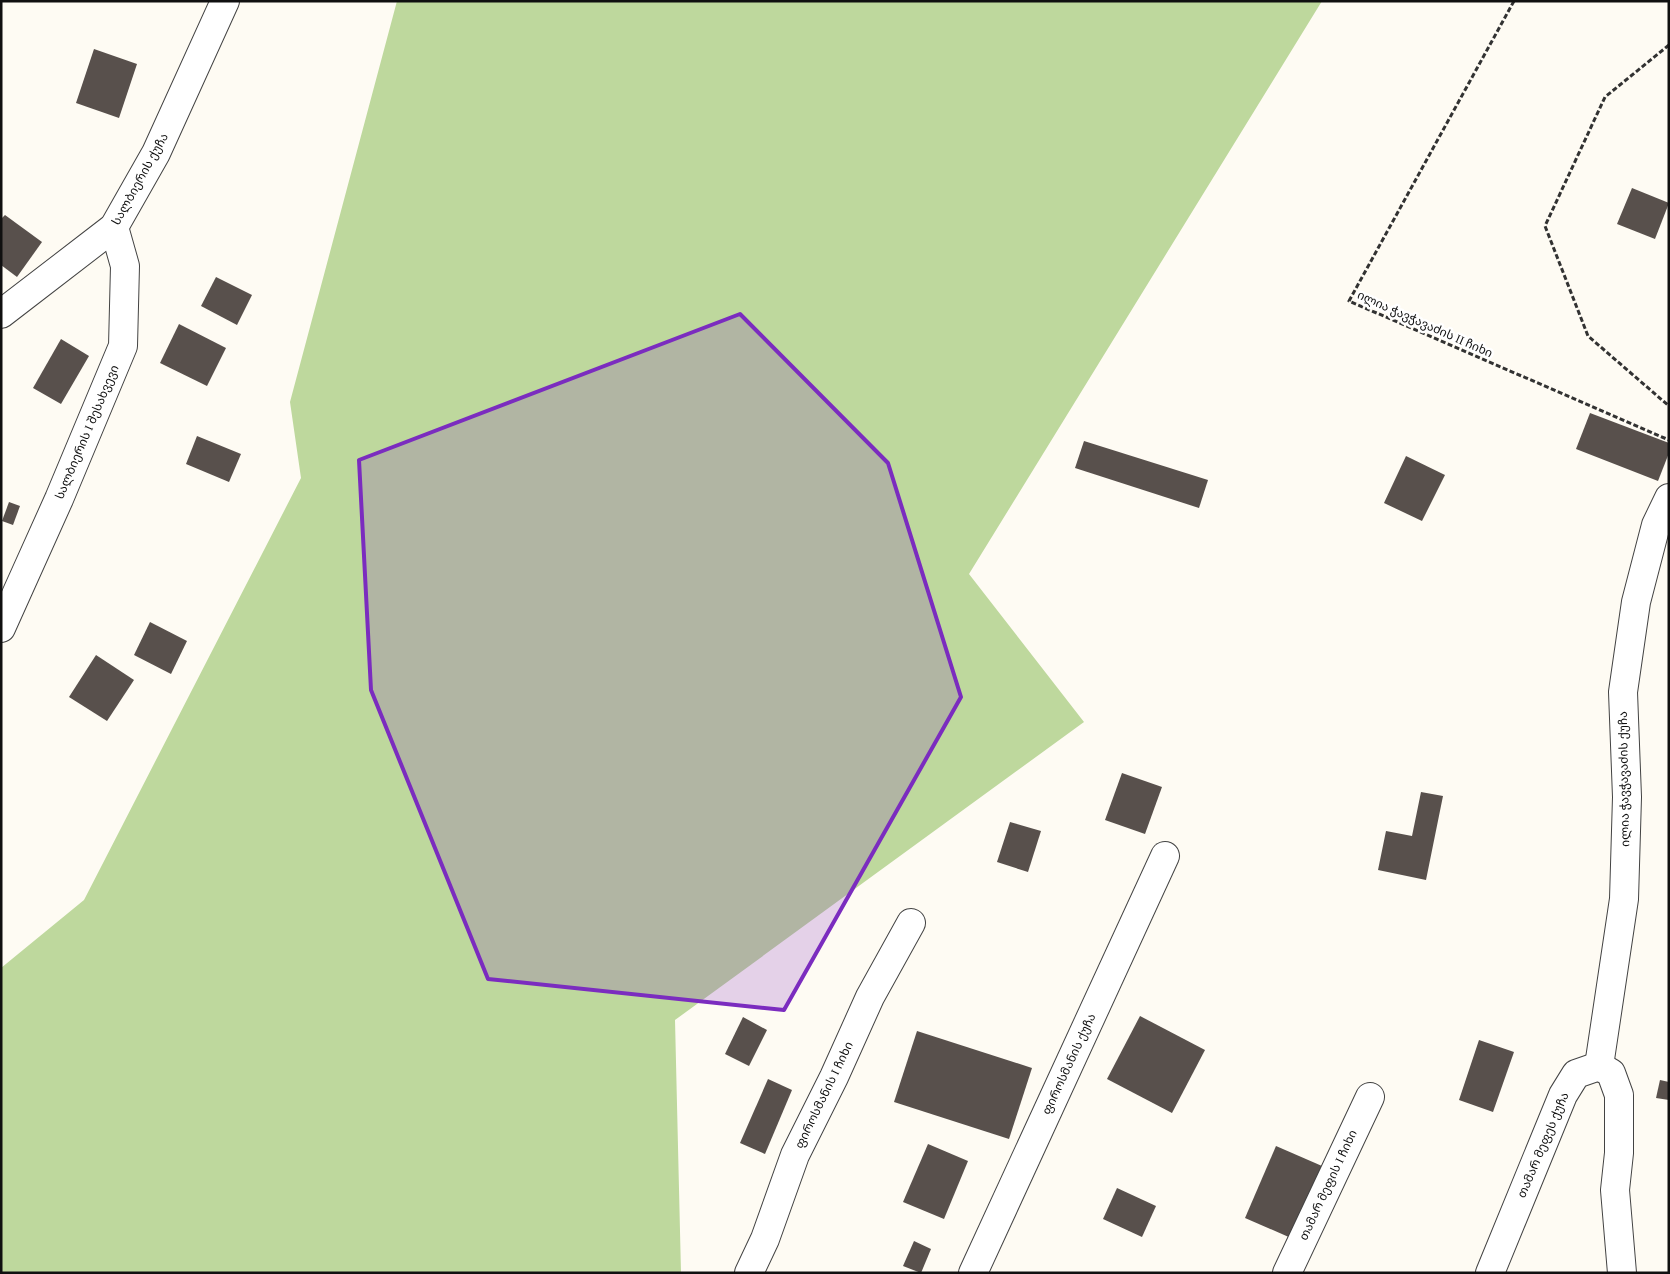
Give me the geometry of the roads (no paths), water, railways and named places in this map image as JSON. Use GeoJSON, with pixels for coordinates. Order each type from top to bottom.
{"type":"FeatureCollection","features":[{"type":"Feature","properties":{"kind":"street","name":"სალბიერის ქუჩა"},"geometry":{"type":"LineString","coordinates":[[1,314],[114,227],[156,153],[225,1]]}},
{"type":"Feature","properties":{"kind":"street","name":"სალბიერის I შესახვევი"},"geometry":{"type":"LineString","coordinates":[[1,628],[59,499],[123,346],[125,266],[114,227]]}},
{"type":"Feature","properties":{"kind":"street","name":"ილია ჭავჭავაძის ქუჩა"},"geometry":{"type":"LineString","coordinates":[[1599,1066],[1624,899],[1627,797],[1623,692],[1636,602],[1656,525],[1669,498]]}},
{"type":"Feature","properties":{"kind":"street","name":"ფიროსმანის ქუჩა"},"geometry":{"type":"LineString","coordinates":[[973,1273],[1165,856]]}},
{"type":"Feature","properties":{"kind":"street","name":"ფიროსმანის I ჩიხი"},"geometry":{"type":"LineString","coordinates":[[749,1273],[765,1239],[795,1154],[834,1077],[870,996],[911,923]]}},
{"type":"Feature","properties":{"kind":"street","name":"თამარ მეფეს ქუჩა"},"geometry":{"type":"LineString","coordinates":[[1490,1273],[1564,1095],[1576,1074],[1599,1066]]}},
{"type":"Feature","properties":{"kind":"street"},"geometry":{"type":"LineString","coordinates":[[1599,1066],[1611,1073],[1619,1095],[1619,1153],[1615,1190],[1622,1273]]}},
{"type":"Feature","properties":{"kind":"street","name":"თამარ მეფის I ჩიხი"},"geometry":{"type":"LineString","coordinates":[[1287,1273],[1370,1097]]}}]}
